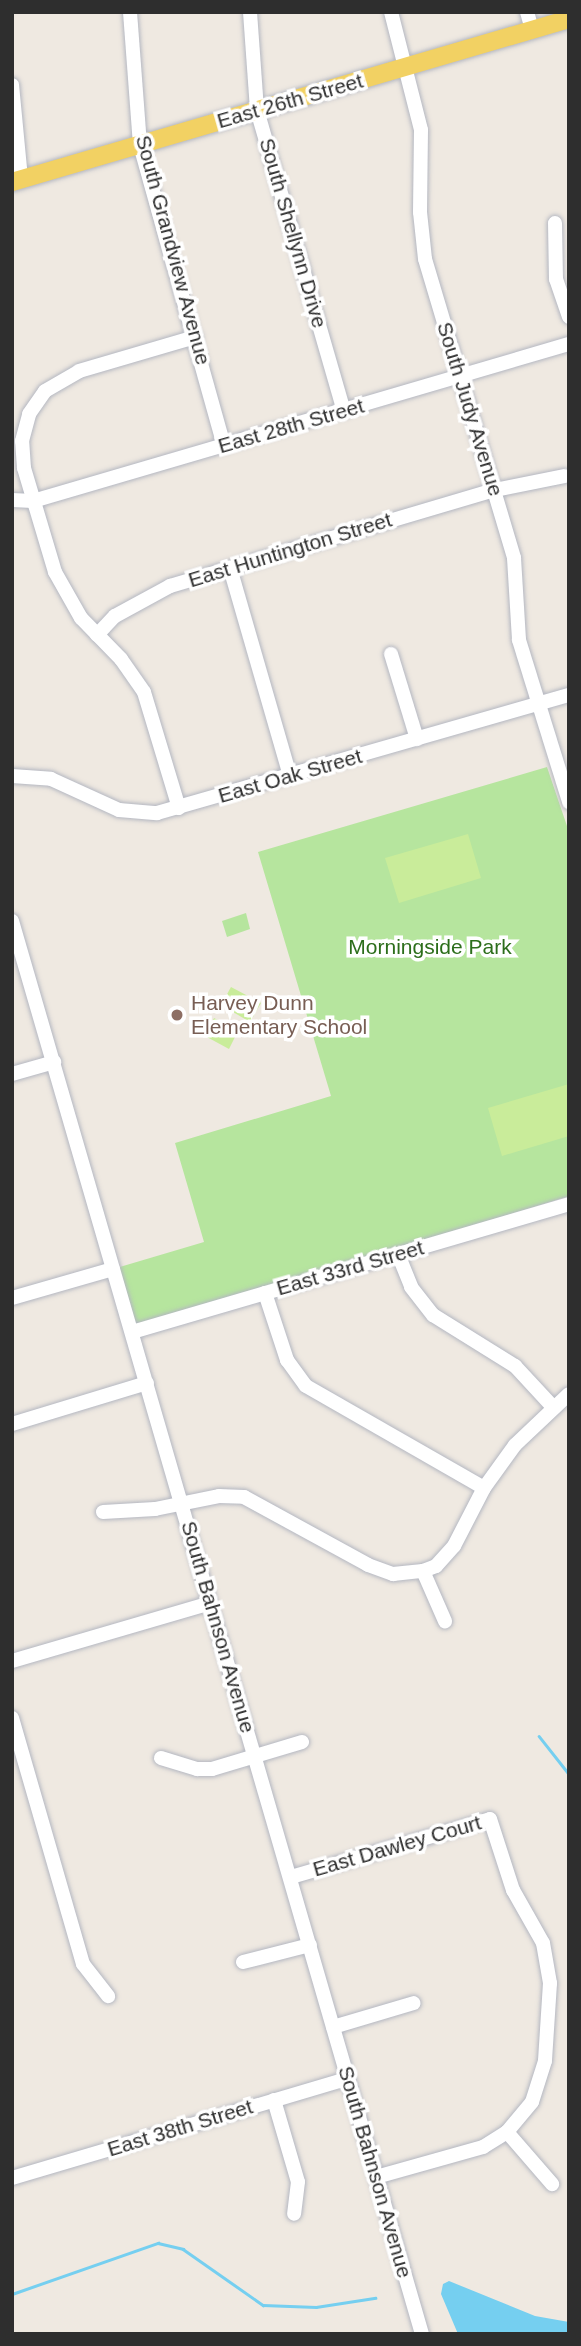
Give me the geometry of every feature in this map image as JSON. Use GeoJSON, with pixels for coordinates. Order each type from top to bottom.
{"type":"FeatureCollection","features":[{"type":"Feature","properties":{"kind":"main road","name":"East 26th Street"},"geometry":{"type":"LineString","coordinates":[[17,181],[569,19]]}},
{"type":"Feature","properties":{"kind":"street","name":"South Grandview Avenue"},"geometry":{"type":"LineString","coordinates":[[130,12],[141,145],[224,445]]}},
{"type":"Feature","properties":{"kind":"street","name":"South Shellynn Drive"},"geometry":{"type":"LineString","coordinates":[[250,12],[257,110],[344,411]]}},
{"type":"Feature","properties":{"kind":"street","name":"South Judy Avenue"},"geometry":{"type":"LineString","coordinates":[[391,12],[421,130],[419,212],[425,259],[514,558],[519,640],[569,802]]}},
{"type":"Feature","properties":{"kind":"street"},"geometry":{"type":"LineString","coordinates":[[527,12],[532,30]]}},
{"type":"Feature","properties":{"kind":"street"},"geometry":{"type":"LineString","coordinates":[[12,85],[17,181]]}},
{"type":"Feature","properties":{"kind":"street"},"geometry":{"type":"LineString","coordinates":[[555,223],[556,279],[569,317]]}},
{"type":"Feature","properties":{"kind":"street"},"geometry":{"type":"LineString","coordinates":[[179,807],[144,692],[121,659],[80,618],[55,572],[33,501],[22,441],[29,414],[45,391],[79,371],[195,337]]}},
{"type":"Feature","properties":{"kind":"street","name":"East 28th Street"},"geometry":{"type":"LineString","coordinates":[[12,500],[33,501],[461,378],[569,344]]}},
{"type":"Feature","properties":{"kind":"street","name":"East Huntington Street"},"geometry":{"type":"LineString","coordinates":[[97,635],[115,616],[142,598],[230,568],[495,490],[565,476]]}},
{"type":"Feature","properties":{"kind":"street"},"geometry":{"type":"LineString","coordinates":[[230,568],[289,776]]}},
{"type":"Feature","properties":{"kind":"street"},"geometry":{"type":"LineString","coordinates":[[391,654],[417,739]]}},
{"type":"Feature","properties":{"kind":"street","name":"East Oak Street"},"geometry":{"type":"LineString","coordinates":[[12,776],[51,779],[132,814],[179,807],[569,695]]}},
{"type":"Feature","properties":{"kind":"street","name":"South Bahnson Avenue"},"geometry":{"type":"LineString","coordinates":[[12,921],[422,2334]]}},
{"type":"Feature","properties":{"kind":"street"},"geometry":{"type":"LineString","coordinates":[[12,1074],[54,1062]]}},
{"type":"Feature","properties":{"kind":"street","name":"East 33rd Street"},"geometry":{"type":"LineString","coordinates":[[132,1332],[569,1204]]}},
{"type":"Feature","properties":{"kind":"street"},"geometry":{"type":"LineString","coordinates":[[398,1254],[411,1287],[433,1315],[515,1366],[552,1406]]}},
{"type":"Feature","properties":{"kind":"street"},"geometry":{"type":"LineString","coordinates":[[12,1298],[113,1269]]}},
{"type":"Feature","properties":{"kind":"street"},"geometry":{"type":"LineString","coordinates":[[265,1293],[287,1360],[306,1387],[484,1488]]}},
{"type":"Feature","properties":{"kind":"street"},"geometry":{"type":"LineString","coordinates":[[12,1424],[147,1383]]}},
{"type":"Feature","properties":{"kind":"street"},"geometry":{"type":"LineString","coordinates":[[103,1513],[182,1505],[219,1496],[256,1500],[368,1565],[393,1574],[423,1571],[436,1566],[454,1546],[484,1488],[552,1406],[569,1394]]}},
{"type":"Feature","properties":{"kind":"street"},"geometry":{"type":"LineString","coordinates":[[423,1571],[445,1620]]}},
{"type":"Feature","properties":{"kind":"street"},"geometry":{"type":"LineString","coordinates":[[12,1661],[210,1603]]}},
{"type":"Feature","properties":{"kind":"street"},"geometry":{"type":"LineString","coordinates":[[12,1718],[83,1964],[108,1996]]}},
{"type":"Feature","properties":{"kind":"street"},"geometry":{"type":"LineString","coordinates":[[161,1758],[197,1769],[256,1757],[302,1742]]}},
{"type":"Feature","properties":{"kind":"street","name":"East Dawley Court"},"geometry":{"type":"LineString","coordinates":[[291,1877],[491,1819],[513,1890],[543,1942],[550,1983],[539,2084],[532,2102],[507,2132],[465,2154],[376,2177]]}},
{"type":"Feature","properties":{"kind":"street"},"geometry":{"type":"LineString","coordinates":[[243,1962],[310,1945]]}},
{"type":"Feature","properties":{"kind":"street"},"geometry":{"type":"LineString","coordinates":[[333,2026],[414,2003]]}},
{"type":"Feature","properties":{"kind":"street","name":"East 38th Street"},"geometry":{"type":"LineString","coordinates":[[13,2175],[347,2079]]}},
{"type":"Feature","properties":{"kind":"street"},"geometry":{"type":"LineString","coordinates":[[274,2100],[298,2182],[294,2214]]}},
{"type":"Feature","properties":{"kind":"street"},"geometry":{"type":"LineString","coordinates":[[507,2132],[552,2184]]}},
{"type":"Feature","properties":{"kind":"green space","name":"Morningside Park"},"geometry":{"type":"Polygon","coordinates":[[[547,767],[569,832],[569,1196],[132,1332],[113,1269],[204,1242],[175,1143],[331,1096],[258,852],[547,767]]]}},
{"type":"Feature","properties":{"kind":"green space"},"geometry":{"type":"Polygon","coordinates":[[[468,834],[481,878],[399,903],[385,858],[468,834]]]}},
{"type":"Feature","properties":{"kind":"green space"},"geometry":{"type":"Polygon","coordinates":[[[246,913],[250,929],[227,937],[222,921],[246,913]]]}},
{"type":"Feature","properties":{"kind":"green space"},"geometry":{"type":"Polygon","coordinates":[[[231,987],[261,1003],[250,1022],[221,1005],[231,987]]]}},
{"type":"Feature","properties":{"kind":"green space"},"geometry":{"type":"Polygon","coordinates":[[[214,1018],[238,1031],[229,1049],[205,1036],[214,1018]]]}},
{"type":"Feature","properties":{"kind":"green space"},"geometry":{"type":"Polygon","coordinates":[[[569,1084],[569,1136],[502,1156],[488,1108],[569,1084]]]}},
{"type":"Feature","properties":{"kind":"water"},"geometry":{"type":"Polygon","coordinates":[[[449,2281],[535,2316],[569,2322],[569,2334],[458,2334],[441,2294],[443,2284],[449,2281]]]}},
{"type":"Feature","properties":{"kind":"waterway"},"geometry":{"type":"LineString","coordinates":[[539,1736],[569,1774]]}},
{"type":"Feature","properties":{"kind":"waterway"},"geometry":{"type":"LineString","coordinates":[[12,2294],[158,2243],[183,2249],[263,2305],[316,2307],[375,2298]]}},
{"type":"Feature","properties":{"kind":"place","name":"Harvey Dunn Elementary School"},"geometry":{"type":"Point","coordinates":[177,1015]}}]}
